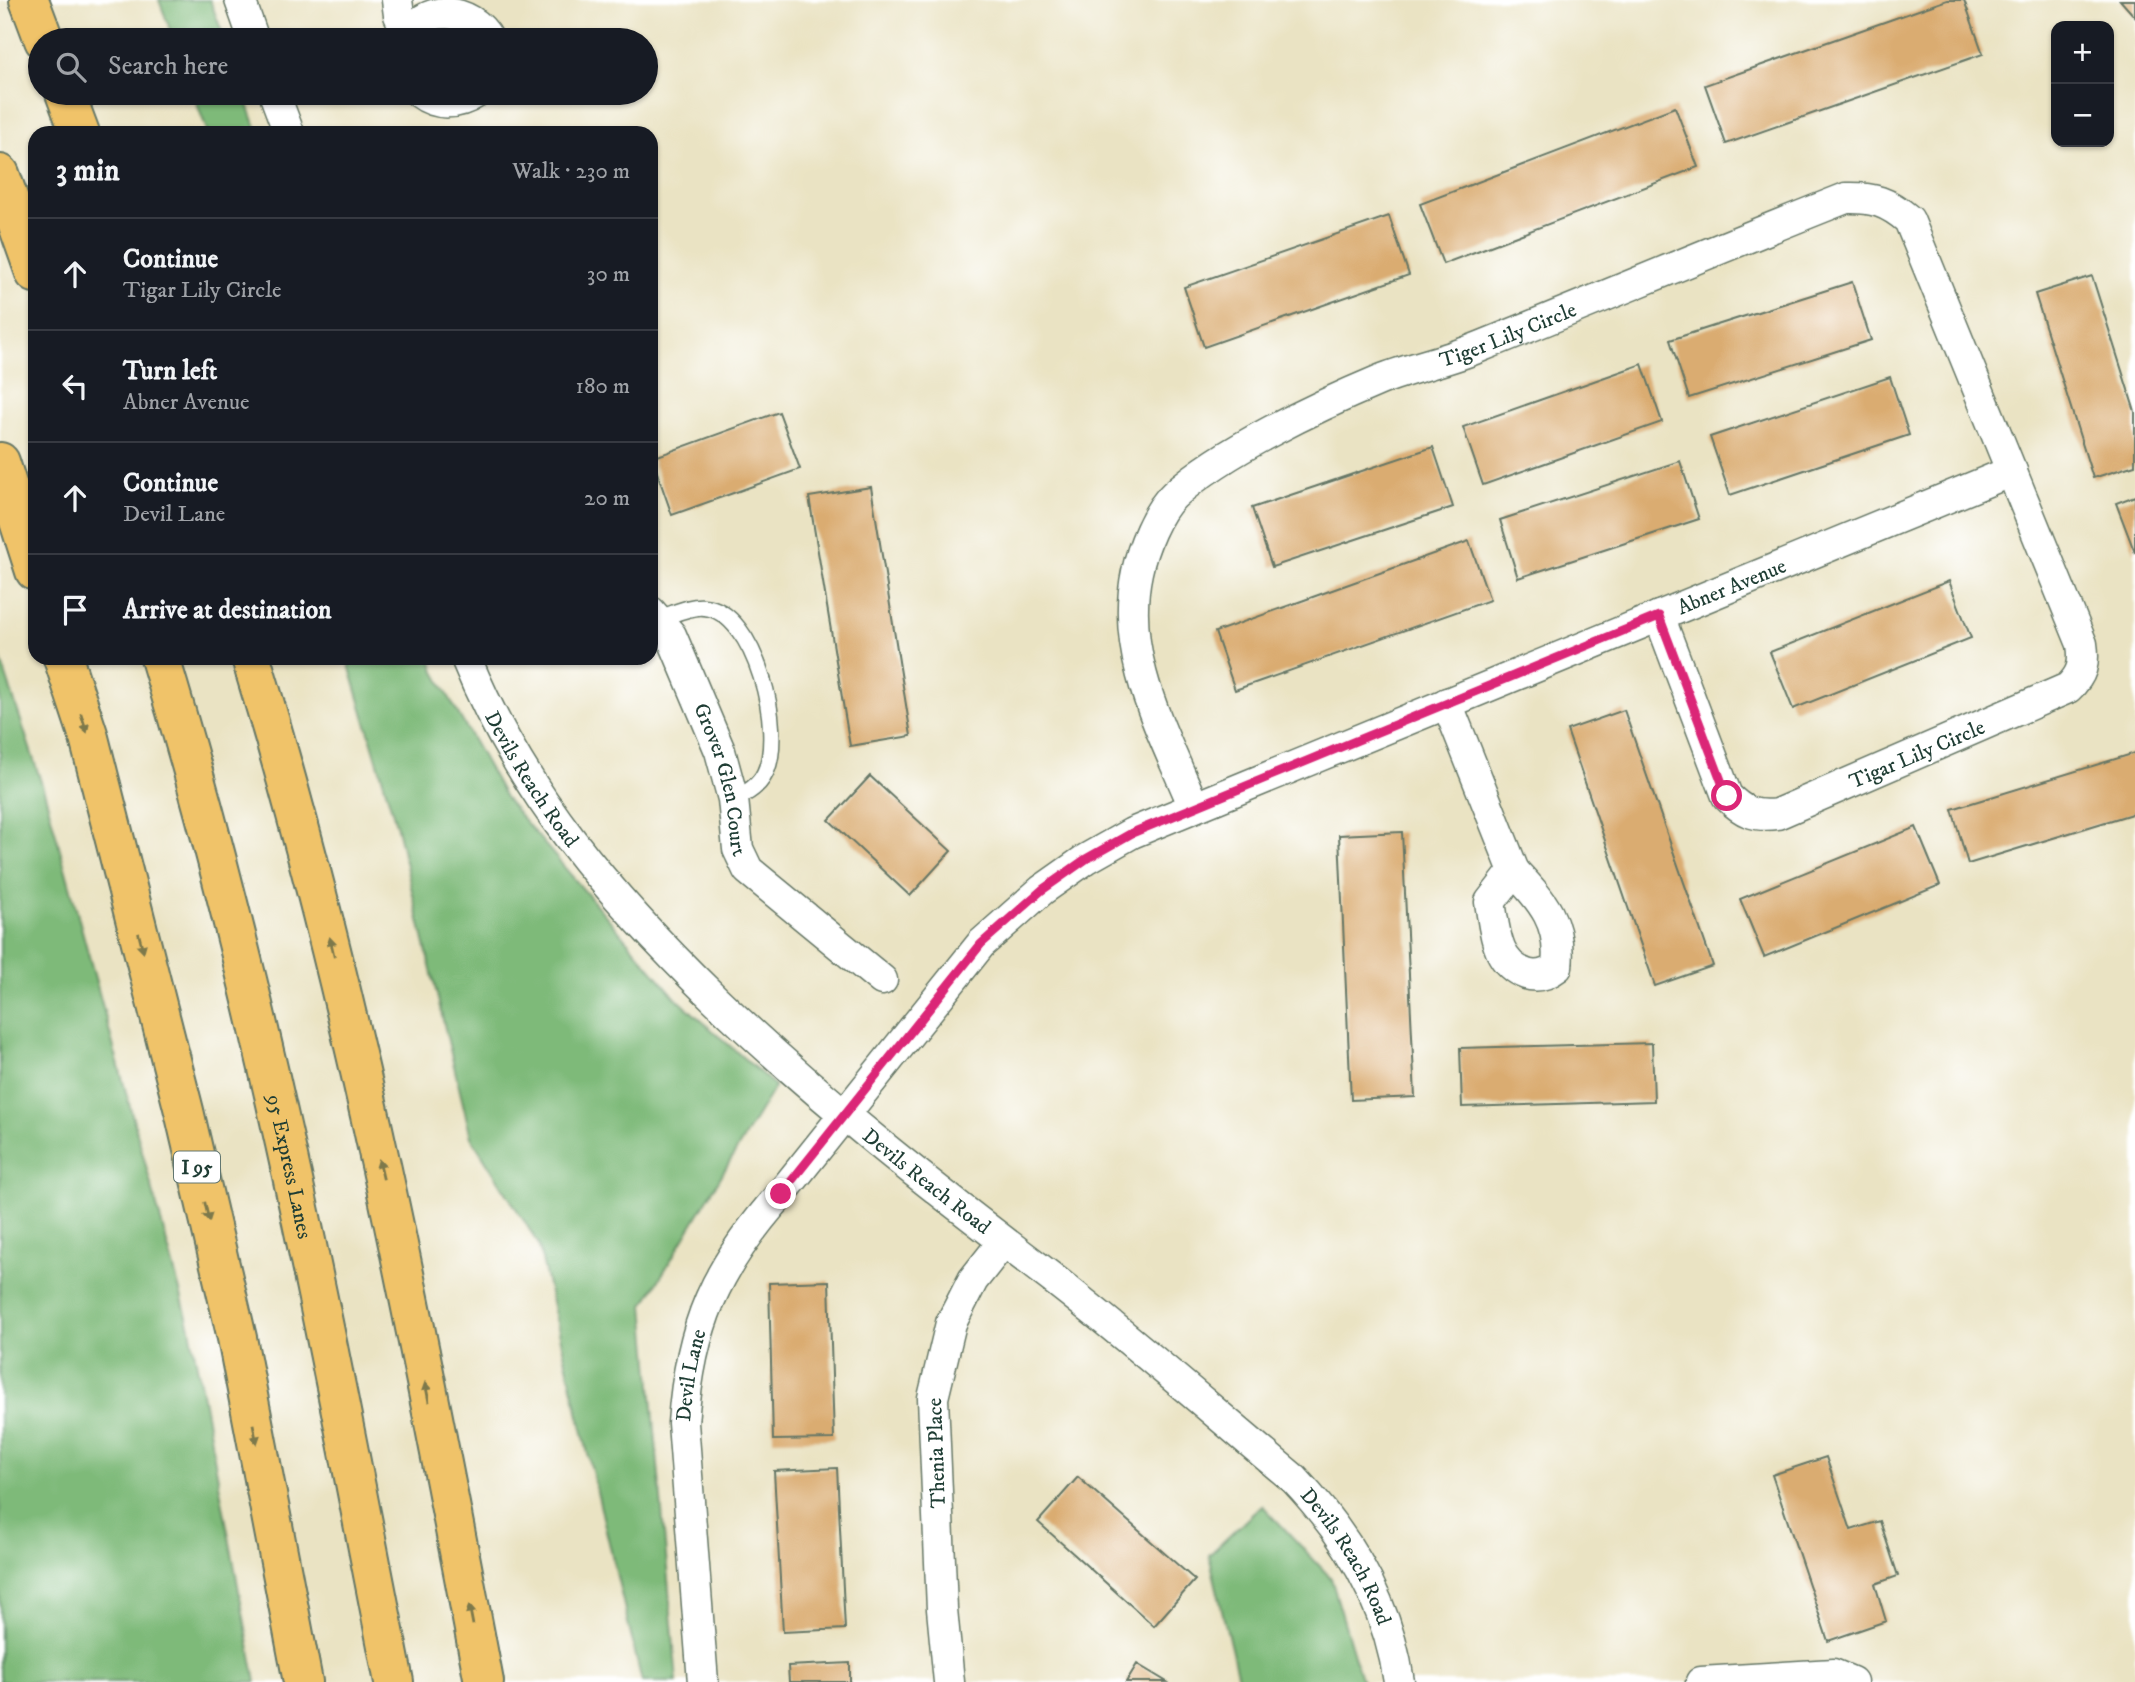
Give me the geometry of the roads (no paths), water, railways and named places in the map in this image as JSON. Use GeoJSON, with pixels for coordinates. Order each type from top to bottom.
{"type":"FeatureCollection","features":[{"type":"Feature","properties":{"kind":"highway"},"geometry":{"type":"LineString","coordinates":[[29,0],[40,28]]}},
{"type":"Feature","properties":{"kind":"highway"},"geometry":{"type":"LineString","coordinates":[[70,105],[77,126]]}},
{"type":"Feature","properties":{"kind":"highway"},"geometry":{"type":"LineString","coordinates":[[0,174],[28,253]]}},
{"type":"Feature","properties":{"kind":"highway"},"geometry":{"type":"LineString","coordinates":[[0,462],[28,549]]}},
{"type":"Feature","properties":{"kind":"highway","name":"I 95"},"geometry":{"type":"LineString","coordinates":[[65,665],[88,734],[190,1138],[237,1338],[303,1682]]}},
{"type":"Feature","properties":{"kind":"highway","name":"95 Express Lanes"},"geometry":{"type":"LineString","coordinates":[[162,665],[254,1008],[316,1279],[394,1682]]}},
{"type":"Feature","properties":{"kind":"highway"},"geometry":{"type":"LineString","coordinates":[[253,665],[330,937],[395,1234],[484,1682]]}},
{"type":"Feature","properties":{"kind":"street"},"geometry":{"type":"LineString","coordinates":[[240,0],[250,28]]}},
{"type":"Feature","properties":{"kind":"street"},"geometry":{"type":"LineString","coordinates":[[397,0],[404,28]]}},
{"type":"Feature","properties":{"kind":"street"},"geometry":{"type":"LineString","coordinates":[[417,28],[430,16],[451,13],[471,19],[479,28]]}},
{"type":"Feature","properties":{"kind":"street"},"geometry":{"type":"LineString","coordinates":[[278,105],[286,126]]}},
{"type":"Feature","properties":{"kind":"street","name":"Tiger Lily Circle"},"geometry":{"type":"LineString","coordinates":[[1194,807],[1136,661],[1131,620],[1137,571],[1151,532],[1173,496],[1229,457],[1288,422],[1381,380],[1479,348],[1846,198],[1869,197],[1891,205],[1909,220],[2012,471]]}},
{"type":"Feature","properties":{"kind":"street","name":"Tigar Lily Circle"},"geometry":{"type":"LineString","coordinates":[[1659,616],[1727,796],[1740,810],[1758,816],[1777,814],[2068,688],[2078,678],[2084,662],[2082,645],[2012,471]]}},
{"type":"Feature","properties":{"kind":"street","name":"Abner Avenue"},"geometry":{"type":"LineString","coordinates":[[843,1116],[981,944],[1032,898],[1097,852],[1132,833],[1194,807],[2012,471]]}},
{"type":"Feature","properties":{"kind":"street","name":"Grover Glen Court"},"geometry":{"type":"LineString","coordinates":[[658,620],[671,635],[720,751],[733,799],[738,849],[748,870],[882,980]]}},
{"type":"Feature","properties":{"kind":"street","name":"Devils Reach Road"},"geometry":{"type":"LineString","coordinates":[[469,665],[487,709],[534,789],[588,865],[650,936],[777,1059],[843,1116],[1049,1276],[1294,1479],[1317,1503],[1358,1562],[1371,1588],[1383,1619],[1399,1682]]}},
{"type":"Feature","properties":{"kind":"street"},"geometry":{"type":"LineString","coordinates":[[1447,703],[1514,871]]}},
{"type":"Feature","properties":{"kind":"street","name":"Devil Lane"},"geometry":{"type":"LineString","coordinates":[[703,1682],[683,1423],[686,1380],[698,1328],[718,1279],[746,1234],[843,1116]]}},
{"type":"Feature","properties":{"kind":"street","name":"Thenia Place"},"geometry":{"type":"LineString","coordinates":[[949,1682],[942,1609],[933,1398],[951,1323],[973,1280],[1003,1242]]}},
{"type":"Feature","properties":{"kind":"street"},"geometry":{"type":"LineString","coordinates":[[1701,1682],[1833,1674],[1852,1682]]}},
{"type":"Feature","properties":{"kind":"lane"},"geometry":{"type":"LineString","coordinates":[[658,615],[702,606],[722,612],[740,629],[760,672],[771,724],[772,754],[764,775],[749,792],[733,799]]}}]}
